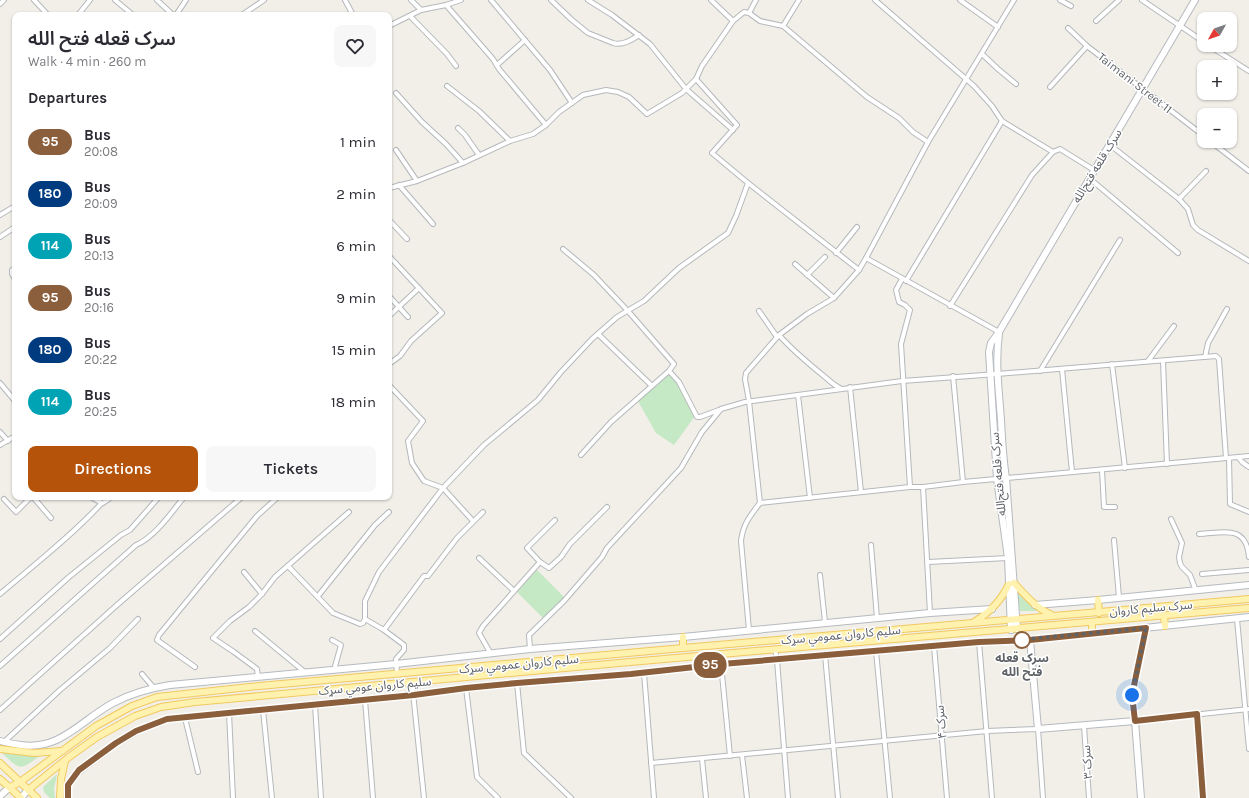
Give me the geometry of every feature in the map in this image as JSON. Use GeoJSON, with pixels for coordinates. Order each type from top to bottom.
{"type":"FeatureCollection","features":[{"type":"Feature","properties":{"kind":"main road"},"geometry":{"type":"LineString","coordinates":[[972,623],[992,609],[1012,584],[1042,611],[1054,616]]}},
{"type":"Feature","properties":{"kind":"main road","name":"سرک سلیم کاروان"},"geometry":{"type":"LineString","coordinates":[[1054,616],[1249,599]]}},
{"type":"Feature","properties":{"kind":"main road"},"geometry":{"type":"LineString","coordinates":[[1098,600],[1099,613]]}},
{"type":"Feature","properties":{"kind":"main road","name":"سلیم کاروان عومي سړک"},"geometry":{"type":"LineString","coordinates":[[28,790],[97,737],[135,716],[161,707],[195,702],[619,663],[1249,608]]}},
{"type":"Feature","properties":{"kind":"main road","name":"سلیم کاروان عمومي سړک"},"geometry":{"type":"LineString","coordinates":[[10,788],[96,726],[132,706],[157,697],[259,686],[1054,616]]}},
{"type":"Feature","properties":{"kind":"main road"},"geometry":{"type":"LineString","coordinates":[[1164,616],[1164,626]]}},
{"type":"Feature","properties":{"kind":"main road"},"geometry":{"type":"LineString","coordinates":[[1092,622],[1092,633]]}},
{"type":"Feature","properties":{"kind":"main road"},"geometry":{"type":"LineString","coordinates":[[683,637],[683,648]]}},
{"type":"Feature","properties":{"kind":"main road"},"geometry":{"type":"LineString","coordinates":[[619,663],[620,654]]}},
{"type":"Feature","properties":{"kind":"main road"},"geometry":{"type":"LineString","coordinates":[[0,749],[34,752],[63,751]]}},
{"type":"Feature","properties":{"kind":"main road"},"geometry":{"type":"LineString","coordinates":[[60,798],[61,779],[65,761]]}},
{"type":"Feature","properties":{"kind":"main road"},"geometry":{"type":"LineString","coordinates":[[0,763],[37,798]]}},
{"type":"Feature","properties":{"kind":"main road"},"geometry":{"type":"LineString","coordinates":[[0,779],[21,798]]}},
{"type":"Feature","properties":{"kind":"street"},"geometry":{"type":"LineString","coordinates":[[0,4],[4,0]]}},
{"type":"Feature","properties":{"kind":"street"},"geometry":{"type":"LineString","coordinates":[[34,0],[45,12]]}},
{"type":"Feature","properties":{"kind":"street"},"geometry":{"type":"LineString","coordinates":[[80,12],[90,0]]}},
{"type":"Feature","properties":{"kind":"street"},"geometry":{"type":"LineString","coordinates":[[115,0],[129,12]]}},
{"type":"Feature","properties":{"kind":"street"},"geometry":{"type":"LineString","coordinates":[[157,0],[172,12]]}},
{"type":"Feature","properties":{"kind":"street"},"geometry":{"type":"LineString","coordinates":[[178,12],[186,0]]}},
{"type":"Feature","properties":{"kind":"street"},"geometry":{"type":"LineString","coordinates":[[246,12],[264,0]]}},
{"type":"Feature","properties":{"kind":"street"},"geometry":{"type":"LineString","coordinates":[[345,0],[351,12]]}},
{"type":"Feature","properties":{"kind":"street"},"geometry":{"type":"LineString","coordinates":[[411,0],[420,10]]}},
{"type":"Feature","properties":{"kind":"street"},"geometry":{"type":"LineString","coordinates":[[392,25],[420,10],[446,5],[461,0]]}},
{"type":"Feature","properties":{"kind":"street"},"geometry":{"type":"LineString","coordinates":[[491,0],[550,70],[572,103]]}},
{"type":"Feature","properties":{"kind":"street"},"geometry":{"type":"LineString","coordinates":[[551,0],[588,33],[613,43],[617,44],[631,40],[639,35]]}},
{"type":"Feature","properties":{"kind":"street"},"geometry":{"type":"LineString","coordinates":[[588,0],[650,44],[686,89],[733,130]]}},
{"type":"Feature","properties":{"kind":"street"},"geometry":{"type":"LineString","coordinates":[[711,0],[732,21]]}},
{"type":"Feature","properties":{"kind":"street"},"geometry":{"type":"LineString","coordinates":[[749,13],[756,0]]}},
{"type":"Feature","properties":{"kind":"street"},"geometry":{"type":"LineString","coordinates":[[783,26],[800,0]]}},
{"type":"Feature","properties":{"kind":"street"},"geometry":{"type":"LineString","coordinates":[[875,0],[984,96],[1002,121],[1053,152]]}},
{"type":"Feature","properties":{"kind":"street"},"geometry":{"type":"LineString","coordinates":[[960,0],[998,27]]}},
{"type":"Feature","properties":{"kind":"street"},"geometry":{"type":"LineString","coordinates":[[749,630],[741,542],[742,530],[760,503],[749,401],[745,379],[746,373],[778,336],[807,314],[834,298],[859,270],[928,142],[1014,0]]}},
{"type":"Feature","properties":{"kind":"street"},"geometry":{"type":"LineString","coordinates":[[1060,0],[1071,6]]}},
{"type":"Feature","properties":{"kind":"street"},"geometry":{"type":"LineString","coordinates":[[1096,21],[1119,0]]}},
{"type":"Feature","properties":{"kind":"street"},"geometry":{"type":"LineString","coordinates":[[1142,0],[1197,38]]}},
{"type":"Feature","properties":{"kind":"street","name":"سرک قلعه فتح‌الله"},"geometry":{"type":"LineString","coordinates":[[1014,629],[1006,478],[994,375],[989,352],[991,343],[999,332],[1195,0]]}},
{"type":"Feature","properties":{"kind":"street"},"geometry":{"type":"LineString","coordinates":[[446,5],[546,125]]}},
{"type":"Feature","properties":{"kind":"street"},"geometry":{"type":"LineString","coordinates":[[392,187],[417,181],[463,163],[510,141],[534,134],[559,112],[583,95],[606,90],[618,92],[629,97],[647,114],[686,89],[696,79],[702,66],[732,21],[744,12],[749,13],[760,22],[783,26],[867,97],[899,118],[913,132],[928,142]]}},
{"type":"Feature","properties":{"kind":"street"},"geometry":{"type":"LineString","coordinates":[[410,16],[447,54],[456,66]]}},
{"type":"Feature","properties":{"kind":"street","name":"Taimani Street 11"},"geometry":{"type":"LineString","coordinates":[[1068,28],[1142,89],[1197,131]]}},
{"type":"Feature","properties":{"kind":"street"},"geometry":{"type":"LineString","coordinates":[[497,65],[525,40]]}},
{"type":"Feature","properties":{"kind":"street"},"geometry":{"type":"LineString","coordinates":[[1050,87],[1088,46]]}},
{"type":"Feature","properties":{"kind":"street"},"geometry":{"type":"LineString","coordinates":[[1219,52],[1249,71]]}},
{"type":"Feature","properties":{"kind":"street"},"geometry":{"type":"LineString","coordinates":[[982,54],[1016,84]]}},
{"type":"Feature","properties":{"kind":"street"},"geometry":{"type":"LineString","coordinates":[[696,79],[736,124],[733,130],[712,152],[748,183],[859,270]]}},
{"type":"Feature","properties":{"kind":"street"},"geometry":{"type":"LineString","coordinates":[[447,86],[479,111],[510,141]]}},
{"type":"Feature","properties":{"kind":"street"},"geometry":{"type":"LineString","coordinates":[[396,93],[422,122],[446,144],[463,163]]}},
{"type":"Feature","properties":{"kind":"street"},"geometry":{"type":"LineString","coordinates":[[910,487],[902,381],[901,344],[910,310],[906,305],[899,302],[896,290],[904,280],[1002,121]]}},
{"type":"Feature","properties":{"kind":"street"},"geometry":{"type":"LineString","coordinates":[[458,128],[465,135],[479,155]]}},
{"type":"Feature","properties":{"kind":"street"},"geometry":{"type":"LineString","coordinates":[[1110,145],[1179,199],[1188,209],[1193,225],[1198,230],[1249,261]]}},
{"type":"Feature","properties":{"kind":"street"},"geometry":{"type":"LineString","coordinates":[[1219,148],[1249,171]]}},
{"type":"Feature","properties":{"kind":"street"},"geometry":{"type":"LineString","coordinates":[[396,150],[417,181]]}},
{"type":"Feature","properties":{"kind":"street"},"geometry":{"type":"LineString","coordinates":[[950,306],[1032,175],[1053,152],[1060,150],[1094,170]]}},
{"type":"Feature","properties":{"kind":"street"},"geometry":{"type":"LineString","coordinates":[[1179,199],[1206,171]]}},
{"type":"Feature","properties":{"kind":"street"},"geometry":{"type":"LineString","coordinates":[[1090,178],[1178,253]]}},
{"type":"Feature","properties":{"kind":"street"},"geometry":{"type":"LineString","coordinates":[[288,566],[337,615],[360,624],[363,623],[365,619],[366,601],[379,572],[443,488],[484,445],[538,400],[561,372],[598,334],[618,317],[644,301],[679,268],[728,233],[748,183]]}},
{"type":"Feature","properties":{"kind":"street"},"geometry":{"type":"LineString","coordinates":[[399,185],[433,224]]}},
{"type":"Feature","properties":{"kind":"street"},"geometry":{"type":"LineString","coordinates":[[0,215],[12,208]]}},
{"type":"Feature","properties":{"kind":"street"},"geometry":{"type":"LineString","coordinates":[[392,223],[407,239]]}},
{"type":"Feature","properties":{"kind":"street"},"geometry":{"type":"LineString","coordinates":[[836,253],[857,227]]}},
{"type":"Feature","properties":{"kind":"street"},"geometry":{"type":"LineString","coordinates":[[0,237],[12,229]]}},
{"type":"Feature","properties":{"kind":"street"},"geometry":{"type":"LineString","coordinates":[[1040,370],[1120,240]]}},
{"type":"Feature","properties":{"kind":"street"},"geometry":{"type":"LineString","coordinates":[[563,249],[594,274],[674,364],[652,386],[611,422],[581,454]]}},
{"type":"Feature","properties":{"kind":"street"},"geometry":{"type":"LineString","coordinates":[[806,275],[825,257]]}},
{"type":"Feature","properties":{"kind":"street"},"geometry":{"type":"LineString","coordinates":[[866,258],[999,332]]}},
{"type":"Feature","properties":{"kind":"street"},"geometry":{"type":"LineString","coordinates":[[392,259],[442,312],[442,315],[411,341],[403,352],[392,361]]}},
{"type":"Feature","properties":{"kind":"street"},"geometry":{"type":"LineString","coordinates":[[795,264],[834,298]]}},
{"type":"Feature","properties":{"kind":"street"},"geometry":{"type":"LineString","coordinates":[[392,313],[419,288]]}},
{"type":"Feature","properties":{"kind":"street"},"geometry":{"type":"LineString","coordinates":[[392,299],[408,317]]}},
{"type":"Feature","properties":{"kind":"street"},"geometry":{"type":"LineString","coordinates":[[1205,358],[1208,343],[1227,309]]}},
{"type":"Feature","properties":{"kind":"street"},"geometry":{"type":"LineString","coordinates":[[758,311],[778,336],[808,364],[827,378],[833,385],[840,388]]}},
{"type":"Feature","properties":{"kind":"street"},"geometry":{"type":"LineString","coordinates":[[1148,361],[1174,326]]}},
{"type":"Feature","properties":{"kind":"street"},"geometry":{"type":"LineString","coordinates":[[598,334],[652,386]]}},
{"type":"Feature","properties":{"kind":"street"},"geometry":{"type":"LineString","coordinates":[[669,370],[679,382],[697,417],[700,417],[749,401],[840,388],[953,376],[994,375],[1216,356],[1219,358],[1228,458],[1230,504],[1249,512]]}},
{"type":"Feature","properties":{"kind":"street"},"geometry":{"type":"LineString","coordinates":[[1163,361],[1167,464]]}},
{"type":"Feature","properties":{"kind":"street"},"geometry":{"type":"LineString","coordinates":[[1112,364],[1125,468]]}},
{"type":"Feature","properties":{"kind":"street"},"geometry":{"type":"LineString","coordinates":[[1062,369],[1072,472]]}},
{"type":"Feature","properties":{"kind":"street","name":"سرک قلعه فتح‌الله"},"geometry":{"type":"LineString","coordinates":[[994,375],[997,479],[1012,584]]}},
{"type":"Feature","properties":{"kind":"street"},"geometry":{"type":"LineString","coordinates":[[953,376],[963,482]]}},
{"type":"Feature","properties":{"kind":"street"},"geometry":{"type":"LineString","coordinates":[[0,383],[12,397]]}},
{"type":"Feature","properties":{"kind":"street"},"geometry":{"type":"LineString","coordinates":[[850,387],[861,492]]}},
{"type":"Feature","properties":{"kind":"street"},"geometry":{"type":"LineString","coordinates":[[392,388],[423,421],[408,440],[412,463],[424,481],[443,488],[473,521]]}},
{"type":"Feature","properties":{"kind":"street"},"geometry":{"type":"LineString","coordinates":[[798,395],[810,498]]}},
{"type":"Feature","properties":{"kind":"street"},"geometry":{"type":"LineString","coordinates":[[530,650],[529,635],[564,601],[602,557],[607,548],[681,468],[702,432],[721,409]]}},
{"type":"Feature","properties":{"kind":"street"},"geometry":{"type":"LineString","coordinates":[[0,432],[8,441]]}},
{"type":"Feature","properties":{"kind":"street"},"geometry":{"type":"LineString","coordinates":[[0,444],[12,438]]}},
{"type":"Feature","properties":{"kind":"street"},"geometry":{"type":"LineString","coordinates":[[760,503],[910,487],[1249,456]]}},
{"type":"Feature","properties":{"kind":"street"},"geometry":{"type":"LineString","coordinates":[[1238,457],[1249,467]]}},
{"type":"Feature","properties":{"kind":"street"},"geometry":{"type":"LineString","coordinates":[[1102,470],[1104,507],[1115,507]]}},
{"type":"Feature","properties":{"kind":"street"},"geometry":{"type":"LineString","coordinates":[[923,487],[930,613]]}},
{"type":"Feature","properties":{"kind":"street"},"geometry":{"type":"LineString","coordinates":[[4,498],[16,512],[29,500]]}},
{"type":"Feature","properties":{"kind":"street"},"geometry":{"type":"LineString","coordinates":[[35,500],[52,518]]}},
{"type":"Feature","properties":{"kind":"street"},"geometry":{"type":"LineString","coordinates":[[96,500],[102,503]]}},
{"type":"Feature","properties":{"kind":"street"},"geometry":{"type":"LineString","coordinates":[[0,594],[66,539],[102,503],[108,500]]}},
{"type":"Feature","properties":{"kind":"street"},"geometry":{"type":"LineString","coordinates":[[0,639],[69,577],[121,535],[130,530],[156,500]]}},
{"type":"Feature","properties":{"kind":"street"},"geometry":{"type":"LineString","coordinates":[[0,666],[136,545],[142,542],[156,529],[181,500]]}},
{"type":"Feature","properties":{"kind":"street"},"geometry":{"type":"LineString","coordinates":[[0,710],[117,605],[239,500]]}},
{"type":"Feature","properties":{"kind":"street"},"geometry":{"type":"LineString","coordinates":[[195,667],[157,640],[159,634],[171,622],[257,516],[275,500]]}},
{"type":"Feature","properties":{"kind":"street"},"geometry":{"type":"LineString","coordinates":[[555,520],[527,548],[540,562],[549,568],[561,557],[570,544],[606,507]]}},
{"type":"Feature","properties":{"kind":"street"},"geometry":{"type":"LineString","coordinates":[[258,677],[257,669],[213,638],[230,621],[249,607],[262,594],[275,577],[349,512]]}},
{"type":"Feature","properties":{"kind":"street"},"geometry":{"type":"LineString","coordinates":[[318,596],[375,525],[389,512]]}},
{"type":"Feature","properties":{"kind":"street"},"geometry":{"type":"LineString","coordinates":[[384,630],[424,576],[428,576],[457,538],[483,512]]}},
{"type":"Feature","properties":{"kind":"street"},"geometry":{"type":"LineString","coordinates":[[1171,519],[1182,543],[1180,563],[1182,568],[1190,575],[1196,591]]}},
{"type":"Feature","properties":{"kind":"street"},"geometry":{"type":"LineString","coordinates":[[1199,534],[1235,533],[1242,537],[1248,545],[1249,557]]}},
{"type":"Feature","properties":{"kind":"street"},"geometry":{"type":"LineString","coordinates":[[1114,540],[1119,597]]}},
{"type":"Feature","properties":{"kind":"street"},"geometry":{"type":"LineString","coordinates":[[871,545],[877,618]]}},
{"type":"Feature","properties":{"kind":"street"},"geometry":{"type":"LineString","coordinates":[[479,558],[514,590]]}},
{"type":"Feature","properties":{"kind":"street"},"geometry":{"type":"LineString","coordinates":[[928,562],[1008,558]]}},
{"type":"Feature","properties":{"kind":"street"},"geometry":{"type":"LineString","coordinates":[[491,654],[480,633],[483,626],[540,562]]}},
{"type":"Feature","properties":{"kind":"street"},"geometry":{"type":"LineString","coordinates":[[1202,574],[1249,570]]}},
{"type":"Feature","properties":{"kind":"street"},"geometry":{"type":"LineString","coordinates":[[244,572],[262,594]]}},
{"type":"Feature","properties":{"kind":"street"},"geometry":{"type":"LineString","coordinates":[[820,575],[824,622]]}},
{"type":"Feature","properties":{"kind":"street"},"geometry":{"type":"LineString","coordinates":[[1035,605],[1249,585]]}},
{"type":"Feature","properties":{"kind":"street"},"geometry":{"type":"LineString","coordinates":[[2,741],[26,746],[40,746],[52,742],[64,736],[112,703],[153,687],[530,650],[683,637],[824,622],[992,609]]}},
{"type":"Feature","properties":{"kind":"street"},"geometry":{"type":"LineString","coordinates":[[68,798],[68,785],[79,770],[116,743],[136,731],[167,719],[414,695],[517,683],[644,673],[722,664],[979,642],[1030,640],[1249,617]]}},
{"type":"Feature","properties":{"kind":"street"},"geometry":{"type":"LineString","coordinates":[[2,741],[110,648],[138,619]]}},
{"type":"Feature","properties":{"kind":"street"},"geometry":{"type":"LineString","coordinates":[[365,619],[384,630],[404,645],[404,650],[396,659],[397,675]]}},
{"type":"Feature","properties":{"kind":"street"},"geometry":{"type":"LineString","coordinates":[[1237,619],[1248,709],[1249,748]]}},
{"type":"Feature","properties":{"kind":"street"},"geometry":{"type":"LineString","coordinates":[[1142,798],[1132,695],[1146,628]]}},
{"type":"Feature","properties":{"kind":"street"},"geometry":{"type":"LineString","coordinates":[[255,631],[307,673]]}},
{"type":"Feature","properties":{"kind":"street"},"geometry":{"type":"LineString","coordinates":[[332,640],[342,645],[334,670]]}},
{"type":"Feature","properties":{"kind":"street"},"geometry":{"type":"LineString","coordinates":[[1030,640],[1043,798]]}},
{"type":"Feature","properties":{"kind":"street"},"geometry":{"type":"LineString","coordinates":[[979,642],[992,798]]}},
{"type":"Feature","properties":{"kind":"street","name":"سرک ۴"},"geometry":{"type":"LineString","coordinates":[[934,646],[947,798]]}},
{"type":"Feature","properties":{"kind":"street"},"geometry":{"type":"LineString","coordinates":[[775,649],[788,798]]}},
{"type":"Feature","properties":{"kind":"street"},"geometry":{"type":"LineString","coordinates":[[876,651],[886,741],[890,798]]}},
{"type":"Feature","properties":{"kind":"street"},"geometry":{"type":"LineString","coordinates":[[825,655],[838,798]]}},
{"type":"Feature","properties":{"kind":"street"},"geometry":{"type":"LineString","coordinates":[[722,664],[730,756]]}},
{"type":"Feature","properties":{"kind":"street"},"geometry":{"type":"LineString","coordinates":[[644,673],[654,798]]}},
{"type":"Feature","properties":{"kind":"street"},"geometry":{"type":"LineString","coordinates":[[142,674],[153,687]]}},
{"type":"Feature","properties":{"kind":"street"},"geometry":{"type":"LineString","coordinates":[[412,683],[424,798]]}},
{"type":"Feature","properties":{"kind":"street"},"geometry":{"type":"LineString","coordinates":[[517,683],[524,753],[571,798]]}},
{"type":"Feature","properties":{"kind":"street"},"geometry":{"type":"LineString","coordinates":[[466,688],[477,777],[498,798]]}},
{"type":"Feature","properties":{"kind":"street"},"geometry":{"type":"LineString","coordinates":[[365,700],[373,798]]}},
{"type":"Feature","properties":{"kind":"street"},"geometry":{"type":"LineString","coordinates":[[315,705],[321,798]]}},
{"type":"Feature","properties":{"kind":"street"},"geometry":{"type":"LineString","coordinates":[[651,763],[987,731],[1084,726],[1248,709]]}},
{"type":"Feature","properties":{"kind":"street"},"geometry":{"type":"LineString","coordinates":[[263,710],[272,798]]}},
{"type":"Feature","properties":{"kind":"street"},"geometry":{"type":"LineString","coordinates":[[230,713],[234,798]]}},
{"type":"Feature","properties":{"kind":"street"},"geometry":{"type":"LineString","coordinates":[[1197,714],[1203,798]]}},
{"type":"Feature","properties":{"kind":"street"},"geometry":{"type":"LineString","coordinates":[[185,718],[198,772]]}},
{"type":"Feature","properties":{"kind":"street","name":"سرک ۳"},"geometry":{"type":"LineString","coordinates":[[1084,726],[1089,798]]}},
{"type":"Feature","properties":{"kind":"street"},"geometry":{"type":"LineString","coordinates":[[742,755],[747,798]]}},
{"type":"Feature","properties":{"kind":"street"},"geometry":{"type":"LineString","coordinates":[[702,759],[706,798]]}},
{"type":"Feature","properties":{"kind":"street"},"geometry":{"type":"LineString","coordinates":[[0,796],[10,788]]}},
{"type":"Feature","properties":{"kind":"street"},"geometry":{"type":"LineString","coordinates":[[21,798],[28,790]]}},
{"type":"Feature","properties":{"kind":"green space"},"geometry":{"type":"Polygon","coordinates":[[[668,373],[677,384],[695,416],[674,445],[656,433],[638,401],[668,373]]]}},
{"type":"Feature","properties":{"kind":"green space"},"geometry":{"type":"Polygon","coordinates":[[[537,570],[565,598],[544,619],[516,591],[537,570]]]}},
{"type":"Feature","properties":{"kind":"green space"},"geometry":{"type":"Polygon","coordinates":[[[1017,592],[1028,603],[1038,611],[1020,611],[1017,592]]]}},
{"type":"Feature","properties":{"kind":"green space"},"geometry":{"type":"Polygon","coordinates":[[[1,752],[22,755],[41,755],[28,764],[20,767],[1,752]]]}},
{"type":"Feature","properties":{"kind":"green space"},"geometry":{"type":"Polygon","coordinates":[[[57,774],[54,789],[55,798],[50,798],[44,792],[43,787],[57,774]]]}},
{"type":"Feature","properties":{"kind":"bus line","name":"95"},"geometry":{"type":"LineString","coordinates":[[68,798],[68,785],[79,770],[116,743],[136,731],[167,719],[414,695],[517,683],[979,642],[1030,640],[1146,628],[1132,695],[1135,721],[1197,714],[1203,798]]}},
{"type":"Feature","properties":{"kind":"place","name":"سرک قعله فتح الله"},"geometry":{"type":"Point","coordinates":[1022,640]}},
{"type":"Feature","properties":{"kind":"route"},"geometry":{"type":"LineString","coordinates":[[1022,640],[1017,640],[1030,640],[1146,628],[1132,695]]}}]}
